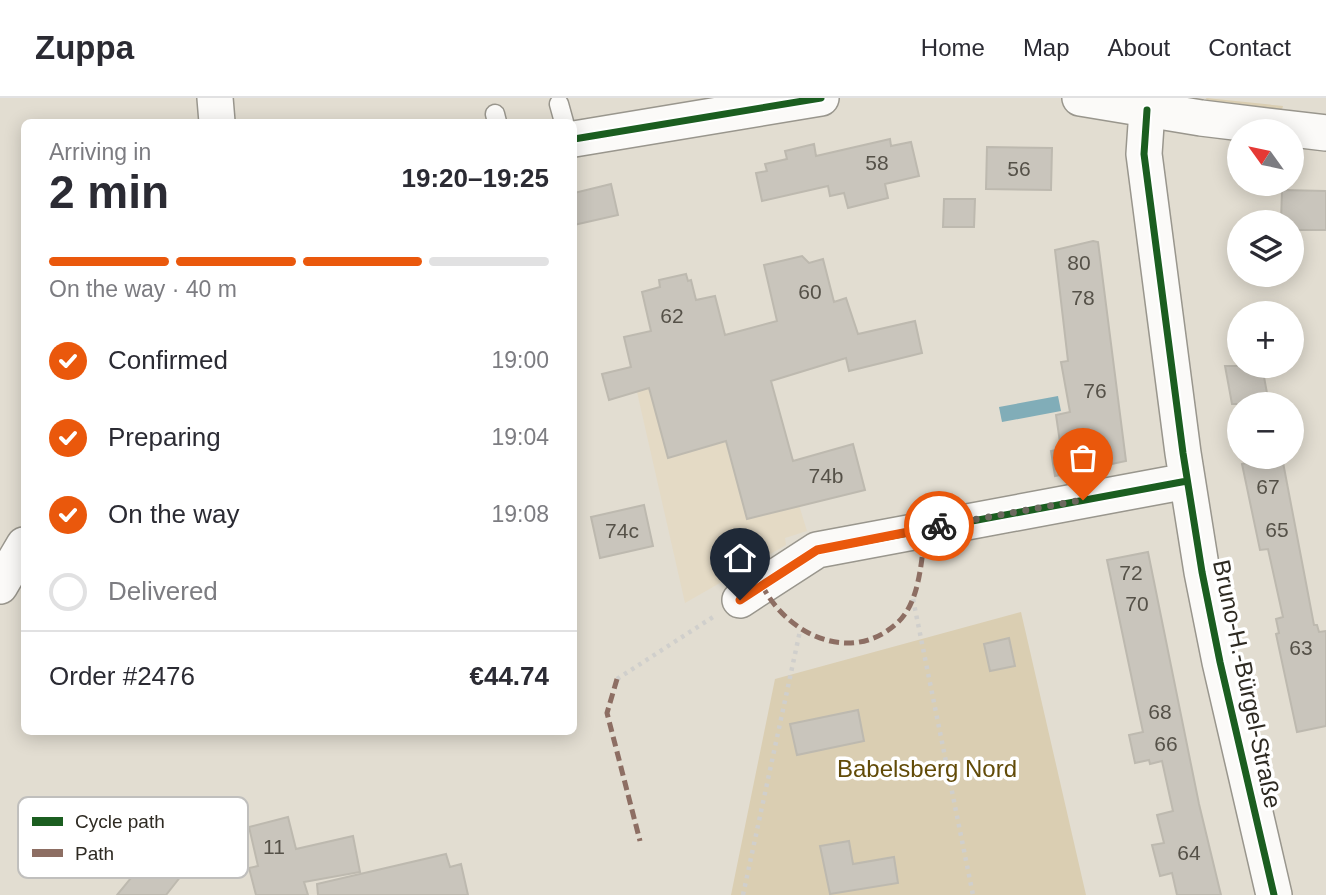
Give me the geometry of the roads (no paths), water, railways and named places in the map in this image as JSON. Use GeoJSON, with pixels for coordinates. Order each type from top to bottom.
{"type":"FeatureCollection","features":[{"type":"Feature","properties":{"kind":"street"},"geometry":{"type":"LineString","coordinates":[[215,98],[217,119]]}},
{"type":"Feature","properties":{"kind":"street"},"geometry":{"type":"LineString","coordinates":[[577,139],[821,98]]}},
{"type":"Feature","properties":{"kind":"street"},"geometry":{"type":"LineString","coordinates":[[1080,98],[1147,110],[1326,132]]}},
{"type":"Feature","properties":{"kind":"street","name":"Bruno-H.-Bürgel-Straße"},"geometry":{"type":"LineString","coordinates":[[1147,110],[1144,154],[1187,481],[1220,662],[1275,895]]}},
{"type":"Feature","properties":{"kind":"street"},"geometry":{"type":"LineString","coordinates":[[740,600],[817,550],[1187,481]]}},
{"type":"Feature","properties":{"kind":"street"},"geometry":{"type":"LineString","coordinates":[[0,586],[21,550]]}},
{"type":"Feature","properties":{"kind":"lane"},"geometry":{"type":"LineString","coordinates":[[559,104],[563,119]]}},
{"type":"Feature","properties":{"kind":"water"},"geometry":{"type":"Polygon","coordinates":[[[1058,396],[1061,411],[1002,422],[999,407],[1058,396]]]}},
{"type":"Feature","properties":{"kind":"park label","name":"Babelsberg Nord"},"geometry":{"type":"Point","coordinates":[927,769]}}]}
